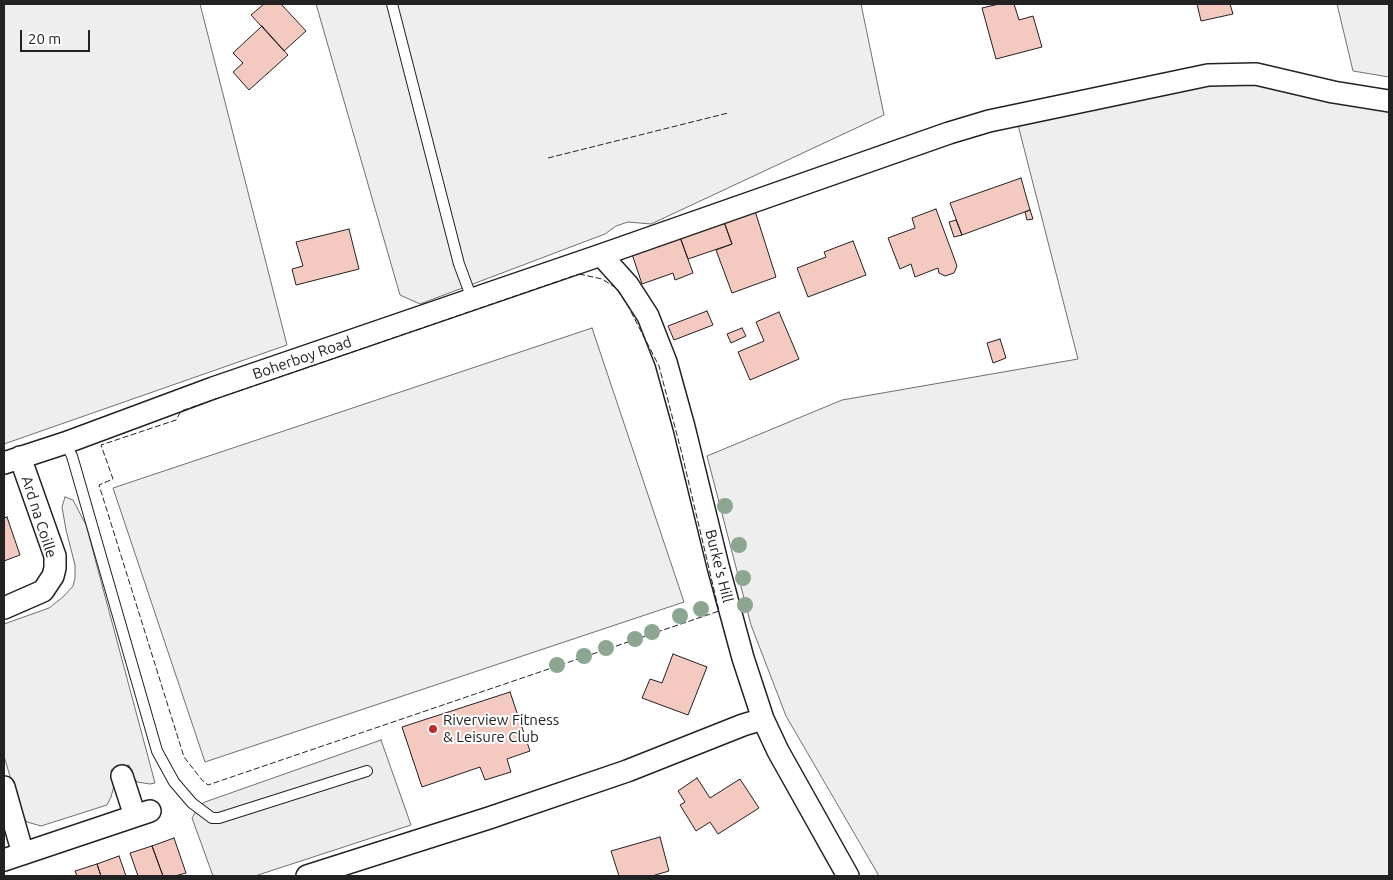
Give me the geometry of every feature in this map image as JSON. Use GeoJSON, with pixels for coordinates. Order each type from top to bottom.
{"type":"FeatureCollection","features":[{"type":"Feature","properties":{"kind":"street","name":"Boherboy Road"},"geometry":{"type":"LineString","coordinates":[[12,460],[212,388],[949,133],[1008,116],[1208,75],[1256,74],[1333,92],[1389,102]]}},
{"type":"Feature","properties":{"kind":"street","name":"Burke's Hill"},"geometry":{"type":"LineString","coordinates":[[600,255],[628,285],[648,316],[666,362],[738,640],[763,719],[778,751],[848,876]]}},
{"type":"Feature","properties":{"kind":"street","name":"Ard na Coille"},"geometry":{"type":"LineString","coordinates":[[4,608],[43,591],[53,576],[55,568],[55,556],[12,460]]}},
{"type":"Feature","properties":{"kind":"street"},"geometry":{"type":"LineString","coordinates":[[307,876],[489,818],[609,777],[763,719]]}},
{"type":"Feature","properties":{"kind":"street"},"geometry":{"type":"LineString","coordinates":[[4,787],[13,857],[143,813],[122,776]]}},
{"type":"Feature","properties":{"kind":"lane"},"geometry":{"type":"LineString","coordinates":[[392,4],[459,264],[472,299]]}},
{"type":"Feature","properties":{"kind":"lane"},"geometry":{"type":"LineString","coordinates":[[65,442],[72,456],[157,751],[174,782],[192,803],[212,818],[225,817],[367,771]]}},
{"type":"Feature","properties":{"kind":"shaded area"},"geometry":{"type":"Polygon","coordinates":[[[4,4],[200,4],[287,345],[4,444],[4,4]]]}},
{"type":"Feature","properties":{"kind":"shaded area"},"geometry":{"type":"Polygon","coordinates":[[[316,4],[861,4],[884,115],[651,224],[628,222],[616,226],[605,234],[420,304],[400,295],[316,4]]]}},
{"type":"Feature","properties":{"kind":"shaded area"},"geometry":{"type":"Polygon","coordinates":[[[1337,4],[1389,4],[1389,77],[1353,71],[1337,4]]]}},
{"type":"Feature","properties":{"kind":"shaded area"},"geometry":{"type":"Polygon","coordinates":[[[1240,74],[1389,100],[1389,876],[879,876],[786,716],[751,625],[707,456],[842,400],[1078,359],[1017,121],[1240,74]]]}},
{"type":"Feature","properties":{"kind":"shaded area"},"geometry":{"type":"Polygon","coordinates":[[[592,328],[684,602],[205,762],[113,488],[592,328]]]}},
{"type":"Feature","properties":{"kind":"shaded area"},"geometry":{"type":"Polygon","coordinates":[[[65,497],[73,500],[86,525],[155,783],[137,782],[132,775],[129,765],[111,770],[114,786],[107,805],[41,826],[27,822],[21,814],[4,756],[4,624],[49,608],[73,586],[75,565],[62,507],[65,497]]]}},
{"type":"Feature","properties":{"kind":"shaded area"},"geometry":{"type":"Polygon","coordinates":[[[381,740],[411,825],[255,876],[213,876],[192,818],[200,805],[381,740]]]}},
{"type":"Feature","properties":{"kind":"building"},"geometry":{"type":"Polygon","coordinates":[[[264,4],[281,4],[306,31],[284,51],[251,15],[264,4]]]}},
{"type":"Feature","properties":{"kind":"building"},"geometry":{"type":"Polygon","coordinates":[[[999,4],[1014,4],[1019,20],[1033,16],[1042,47],[996,59],[982,8],[999,4]]]}},
{"type":"Feature","properties":{"kind":"building"},"geometry":{"type":"Polygon","coordinates":[[[1197,4],[1230,4],[1233,14],[1201,21],[1197,4]]]}},
{"type":"Feature","properties":{"kind":"building"},"geometry":{"type":"Polygon","coordinates":[[[262,26],[288,55],[249,90],[233,72],[243,63],[233,53],[262,26]]]}},
{"type":"Feature","properties":{"kind":"building"},"geometry":{"type":"Polygon","coordinates":[[[1021,178],[1030,210],[962,235],[950,203],[1021,178]]]}},
{"type":"Feature","properties":{"kind":"building"},"geometry":{"type":"Polygon","coordinates":[[[936,209],[957,266],[954,273],[945,276],[939,273],[938,268],[915,277],[911,264],[900,269],[888,238],[915,228],[912,218],[936,209]]]}},
{"type":"Feature","properties":{"kind":"building"},"geometry":{"type":"Polygon","coordinates":[[[1030,210],[1033,219],[1027,220],[1025,212],[1030,210]]]}},
{"type":"Feature","properties":{"kind":"building"},"geometry":{"type":"Polygon","coordinates":[[[755,211],[776,277],[732,293],[716,250],[732,244],[724,222],[755,211]]]}},
{"type":"Feature","properties":{"kind":"building"},"geometry":{"type":"Polygon","coordinates":[[[956,220],[962,235],[954,237],[949,222],[956,220]]]}},
{"type":"Feature","properties":{"kind":"building"},"geometry":{"type":"Polygon","coordinates":[[[724,222],[732,244],[688,259],[680,237],[724,222]]]}},
{"type":"Feature","properties":{"kind":"building"},"geometry":{"type":"Polygon","coordinates":[[[349,229],[359,269],[296,285],[292,269],[303,266],[296,242],[349,229]]]}},
{"type":"Feature","properties":{"kind":"building"},"geometry":{"type":"Polygon","coordinates":[[[680,237],[693,273],[675,280],[673,273],[642,284],[632,254],[680,237]]]}},
{"type":"Feature","properties":{"kind":"building"},"geometry":{"type":"Polygon","coordinates":[[[853,241],[866,275],[808,297],[797,268],[826,257],[824,252],[853,241]]]}},
{"type":"Feature","properties":{"kind":"building"},"geometry":{"type":"Polygon","coordinates":[[[707,311],[713,325],[674,340],[668,326],[707,311]]]}},
{"type":"Feature","properties":{"kind":"building"},"geometry":{"type":"Polygon","coordinates":[[[779,312],[799,359],[750,380],[738,352],[764,341],[756,322],[779,312]]]}},
{"type":"Feature","properties":{"kind":"building"},"geometry":{"type":"Polygon","coordinates":[[[742,328],[746,336],[731,343],[727,334],[742,328]]]}},
{"type":"Feature","properties":{"kind":"building"},"geometry":{"type":"Polygon","coordinates":[[[1000,339],[1006,358],[993,363],[987,343],[1000,339]]]}},
{"type":"Feature","properties":{"kind":"building"},"geometry":{"type":"Polygon","coordinates":[[[7,517],[20,555],[4,561],[4,518],[7,517]]]}},
{"type":"Feature","properties":{"kind":"building"},"geometry":{"type":"Polygon","coordinates":[[[673,654],[707,667],[688,715],[642,698],[650,679],[662,683],[673,654]]]}},
{"type":"Feature","properties":{"kind":"building"},"geometry":{"type":"Polygon","coordinates":[[[510,692],[530,751],[507,759],[511,772],[485,780],[480,767],[422,787],[402,727],[510,692]]]}},
{"type":"Feature","properties":{"kind":"building"},"geometry":{"type":"Polygon","coordinates":[[[697,778],[710,798],[740,779],[759,808],[718,834],[710,822],[696,831],[680,805],[685,802],[678,791],[697,778]]]}},
{"type":"Feature","properties":{"kind":"building"},"geometry":{"type":"Polygon","coordinates":[[[660,837],[669,871],[652,876],[619,876],[611,851],[660,837]]]}},
{"type":"Feature","properties":{"kind":"building"},"geometry":{"type":"Polygon","coordinates":[[[174,838],[186,873],[175,876],[163,876],[152,846],[174,838]]]}},
{"type":"Feature","properties":{"kind":"building"},"geometry":{"type":"Polygon","coordinates":[[[152,846],[163,876],[138,876],[130,853],[152,846]]]}},
{"type":"Feature","properties":{"kind":"building"},"geometry":{"type":"Polygon","coordinates":[[[119,856],[126,876],[101,876],[97,864],[119,856]]]}},
{"type":"Feature","properties":{"kind":"building"},"geometry":{"type":"Polygon","coordinates":[[[97,864],[101,876],[77,876],[75,871],[97,864]]]}},
{"type":"Feature","properties":{"kind":"fence"},"geometry":{"type":"LineString","coordinates":[[548,158],[728,113]]}},
{"type":"Feature","properties":{"kind":"fence"},"geometry":{"type":"LineString","coordinates":[[579,274],[602,279],[616,288],[628,306],[659,366],[719,611],[208,785],[184,757],[99,485],[113,479],[101,445],[176,420],[181,411],[579,274]]}},
{"type":"Feature","properties":{"kind":"place","name":"Riverview Fitness & Leisure Club"},"geometry":{"type":"Point","coordinates":[433,729]}}]}
